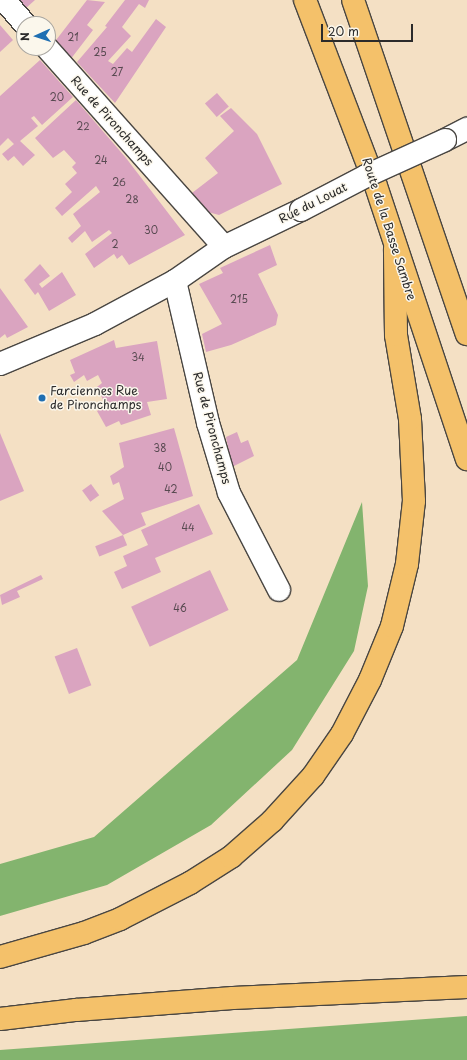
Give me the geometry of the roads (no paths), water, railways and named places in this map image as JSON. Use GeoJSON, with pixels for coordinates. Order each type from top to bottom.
{"type":"FeatureCollection","features":[{"type":"Feature","properties":{"kind":"highway"},"geometry":{"type":"LineString","coordinates":[[353,0],[466,329]]}},
{"type":"Feature","properties":{"kind":"highway"},"geometry":{"type":"LineString","coordinates":[[365,0],[366,36]]}},
{"type":"Feature","properties":{"kind":"highway","name":"Route de la Basse Sambre"},"geometry":{"type":"LineString","coordinates":[[305,2],[375,183],[395,249],[467,459]]}},
{"type":"Feature","properties":{"kind":"highway"},"geometry":{"type":"LineString","coordinates":[[0,957],[84,933],[120,919],[202,876],[231,857],[272,821],[313,776],[342,734],[370,680],[392,626],[407,564],[414,501],[410,419],[396,334],[395,249]]}},
{"type":"Feature","properties":{"kind":"highway"},"geometry":{"type":"LineString","coordinates":[[0,1019],[76,1010],[233,998],[467,987]]}},
{"type":"Feature","properties":{"kind":"street"},"geometry":{"type":"LineString","coordinates":[[4,0],[19,16]]}},
{"type":"Feature","properties":{"kind":"street","name":"Rue de Pironchamps"},"geometry":{"type":"LineString","coordinates":[[54,56],[224,247]]}},
{"type":"Feature","properties":{"kind":"street","name":"Rue du Louat"},"geometry":{"type":"LineString","coordinates":[[0,364],[95,324],[175,281],[224,247],[301,210],[366,176],[467,129]]}},
{"type":"Feature","properties":{"kind":"street","name":"Rue de Pironchamps"},"geometry":{"type":"LineString","coordinates":[[175,281],[208,423],[229,493],[279,590]]}},
{"type":"Feature","properties":{"kind":"place","name":"Farciennes Rue de Pironchamps"},"geometry":{"type":"Point","coordinates":[42,398]}}]}
